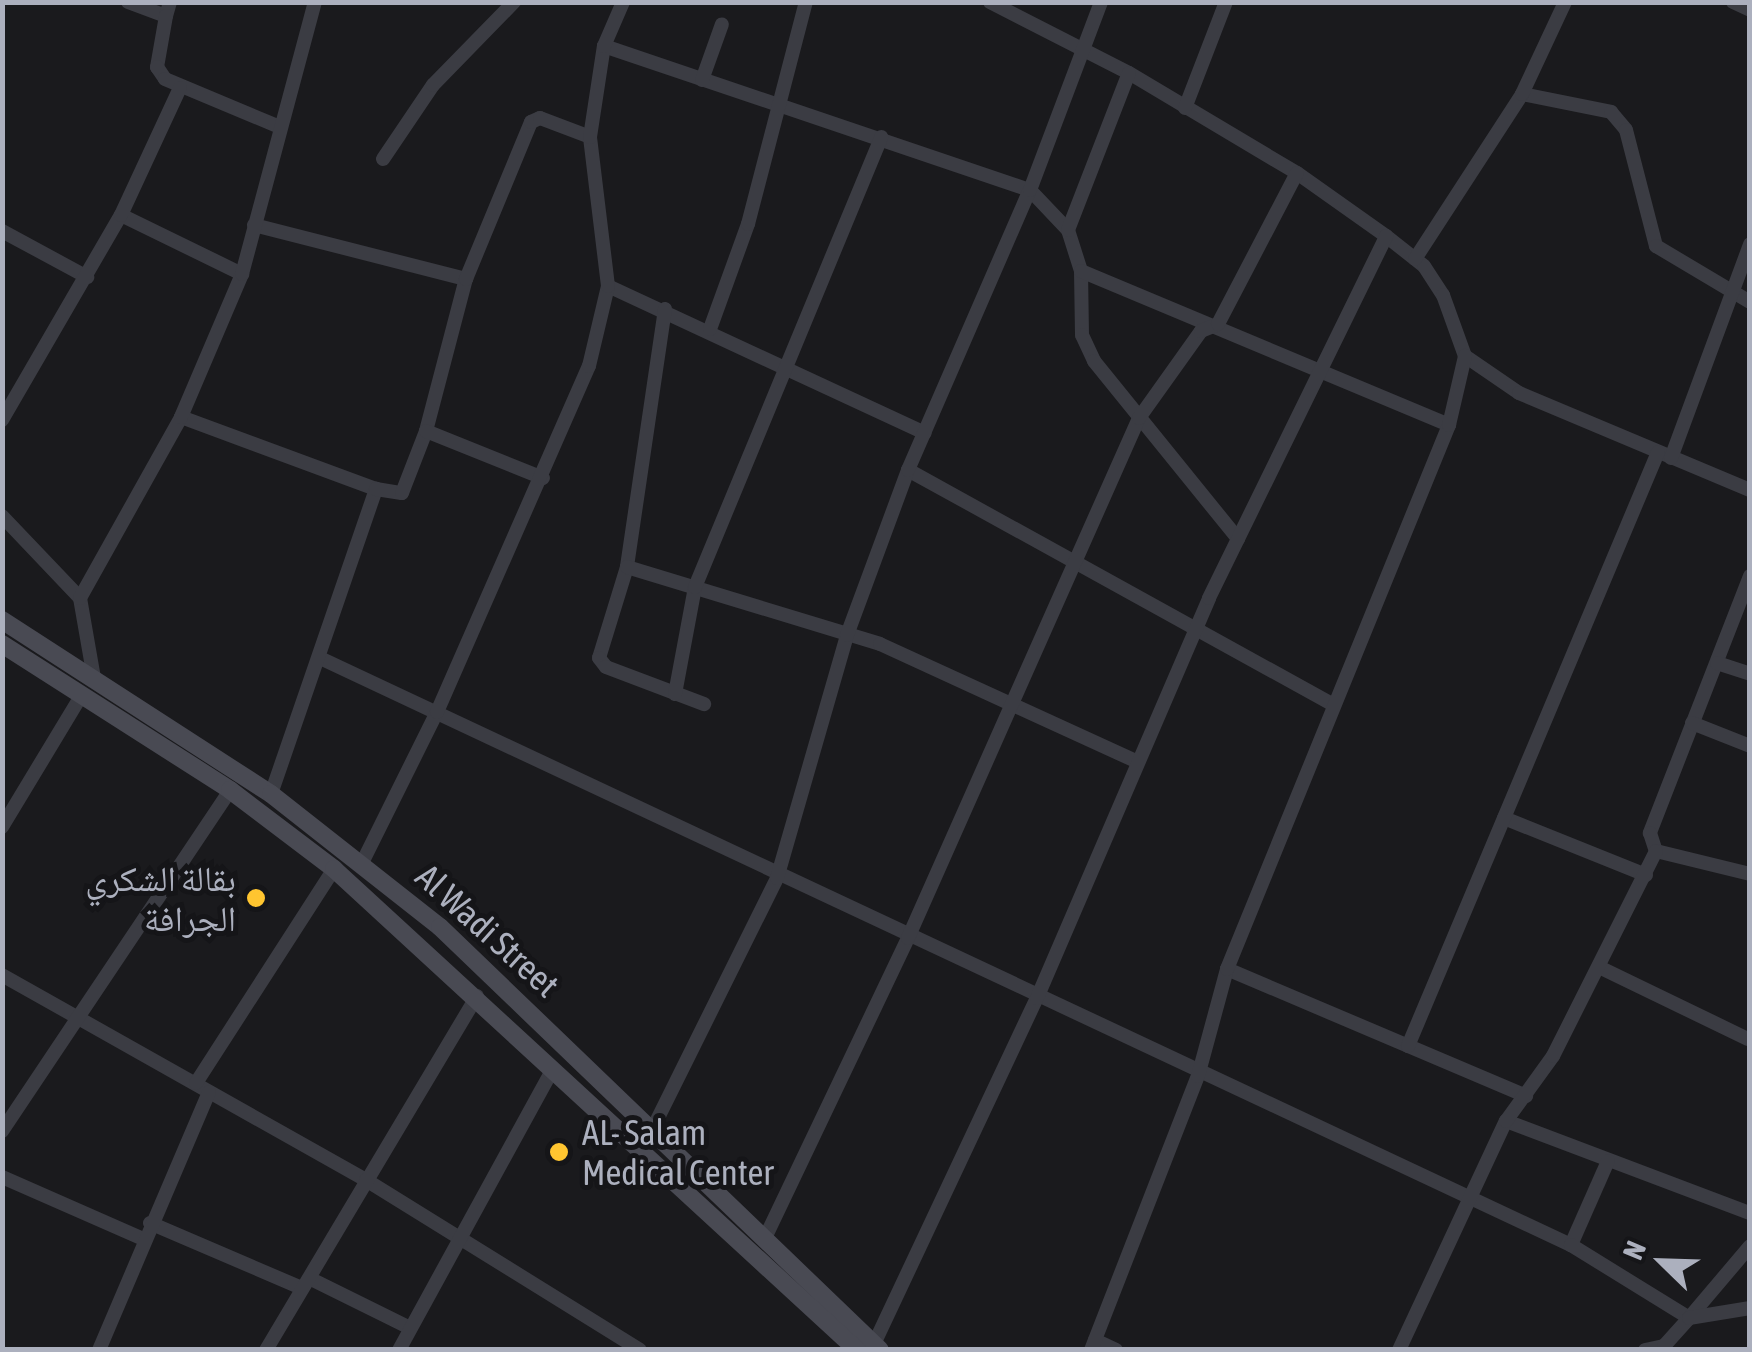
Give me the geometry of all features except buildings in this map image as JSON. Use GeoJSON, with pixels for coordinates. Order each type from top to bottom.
{"type":"FeatureCollection","features":[{"type":"Feature","properties":{"kind":"main road","name":"Al Wadi Street"},"geometry":{"type":"LineString","coordinates":[[2,620],[270,794],[440,927],[765,1238],[871,1348]]}},
{"type":"Feature","properties":{"kind":"main road","name":"Al Wadi Street"},"geometry":{"type":"LineString","coordinates":[[2,644],[230,790],[334,869],[553,1069],[871,1348]]}},
{"type":"Feature","properties":{"kind":"street"},"geometry":{"type":"LineString","coordinates":[[128,2],[168,10],[157,67],[180,88],[280,127]]}},
{"type":"Feature","properties":{"kind":"street"},"geometry":{"type":"LineString","coordinates":[[80,598],[181,417],[242,274],[315,2]]}},
{"type":"Feature","properties":{"kind":"street"},"geometry":{"type":"LineString","coordinates":[[382,159],[433,85],[514,2]]}},
{"type":"Feature","properties":{"kind":"street"},"geometry":{"type":"LineString","coordinates":[[362,863],[437,712],[543,478],[588,366],[608,286],[590,138],[604,46],[622,2]]}},
{"type":"Feature","properties":{"kind":"street"},"geometry":{"type":"LineString","coordinates":[[710,329],[748,224],[806,2]]}},
{"type":"Feature","properties":{"kind":"street"},"geometry":{"type":"LineString","coordinates":[[990,2],[1129,73],[1297,173],[1386,236],[1416,259],[1443,294],[1466,356],[1450,425],[1332,704],[1227,969],[1198,1076],[1093,1344],[1116,1350]]}},
{"type":"Feature","properties":{"kind":"street"},"geometry":{"type":"LineString","coordinates":[[652,1130],[777,878],[848,635],[908,470],[1030,190],[1101,2]]}},
{"type":"Feature","properties":{"kind":"street"},"geometry":{"type":"LineString","coordinates":[[1185,108],[1226,2]]}},
{"type":"Feature","properties":{"kind":"street"},"geometry":{"type":"LineString","coordinates":[[1416,259],[1522,94],[1565,2]]}},
{"type":"Feature","properties":{"kind":"street"},"geometry":{"type":"LineString","coordinates":[[1732,2],[1750,10]]}},
{"type":"Feature","properties":{"kind":"street"},"geometry":{"type":"LineString","coordinates":[[702,80],[722,24]]}},
{"type":"Feature","properties":{"kind":"street"},"geometry":{"type":"LineString","coordinates":[[604,46],[1030,190],[1068,230],[1081,270],[1086,348],[1238,539]]}},
{"type":"Feature","properties":{"kind":"street"},"geometry":{"type":"LineString","coordinates":[[1068,230],[1129,73]]}},
{"type":"Feature","properties":{"kind":"street"},"geometry":{"type":"LineString","coordinates":[[2,420],[121,216],[180,88]]}},
{"type":"Feature","properties":{"kind":"street"},"geometry":{"type":"LineString","coordinates":[[1522,94],[1612,112],[1626,130],[1656,246],[1750,302]]}},
{"type":"Feature","properties":{"kind":"street"},"geometry":{"type":"LineString","coordinates":[[181,417],[376,489],[402,493],[426,431],[466,279],[534,118],[590,138]]}},
{"type":"Feature","properties":{"kind":"street"},"geometry":{"type":"LineString","coordinates":[[675,694],[694,587],[790,368],[880,137]]}},
{"type":"Feature","properties":{"kind":"street"},"geometry":{"type":"LineString","coordinates":[[765,1238],[908,938],[1138,418],[1201,331],[1218,324],[1297,173]]}},
{"type":"Feature","properties":{"kind":"street"},"geometry":{"type":"LineString","coordinates":[[121,216],[242,274]]}},
{"type":"Feature","properties":{"kind":"street"},"geometry":{"type":"LineString","coordinates":[[254,225],[466,279]]}},
{"type":"Feature","properties":{"kind":"street"},"geometry":{"type":"LineString","coordinates":[[2,231],[87,277]]}},
{"type":"Feature","properties":{"kind":"street"},"geometry":{"type":"LineString","coordinates":[[871,1348],[1037,998],[1196,627],[1316,370],[1386,236]]}},
{"type":"Feature","properties":{"kind":"street"},"geometry":{"type":"LineString","coordinates":[[1408,1046],[1735,294],[1750,244]]}},
{"type":"Feature","properties":{"kind":"street"},"geometry":{"type":"LineString","coordinates":[[1081,270],[1218,324],[1316,370],[1450,425]]}},
{"type":"Feature","properties":{"kind":"street"},"geometry":{"type":"LineString","coordinates":[[608,286],[710,329],[924,433]]}},
{"type":"Feature","properties":{"kind":"street"},"geometry":{"type":"LineString","coordinates":[[664,310],[627,567],[600,664],[704,704]]}},
{"type":"Feature","properties":{"kind":"street"},"geometry":{"type":"LineString","coordinates":[[1466,356],[1519,394],[1750,490]]}},
{"type":"Feature","properties":{"kind":"street"},"geometry":{"type":"LineString","coordinates":[[426,431],[543,478]]}},
{"type":"Feature","properties":{"kind":"street"},"geometry":{"type":"LineString","coordinates":[[908,470],[1332,704]]}},
{"type":"Feature","properties":{"kind":"street"},"geometry":{"type":"LineString","coordinates":[[270,794],[376,489]]}},
{"type":"Feature","properties":{"kind":"street"},"geometry":{"type":"LineString","coordinates":[[2,516],[80,598],[94,678]]}},
{"type":"Feature","properties":{"kind":"street"},"geometry":{"type":"LineString","coordinates":[[627,567],[848,635],[1010,702],[1136,762]]}},
{"type":"Feature","properties":{"kind":"street"},"geometry":{"type":"LineString","coordinates":[[1400,1350],[1506,1121],[1526,1096],[1602,968],[1646,875],[1656,851],[1650,833],[1750,576]]}},
{"type":"Feature","properties":{"kind":"street"},"geometry":{"type":"LineString","coordinates":[[320,658],[1198,1076],[1571,1245],[1689,1318],[1750,1308]]}},
{"type":"Feature","properties":{"kind":"street"},"geometry":{"type":"LineString","coordinates":[[1717,663],[1750,674]]}},
{"type":"Feature","properties":{"kind":"street"},"geometry":{"type":"LineString","coordinates":[[2,827],[82,696]]}},
{"type":"Feature","properties":{"kind":"street"},"geometry":{"type":"LineString","coordinates":[[1692,723],[1750,746]]}},
{"type":"Feature","properties":{"kind":"street"},"geometry":{"type":"LineString","coordinates":[[2,1131],[230,790]]}},
{"type":"Feature","properties":{"kind":"street"},"geometry":{"type":"LineString","coordinates":[[1504,818],[1646,875]]}},
{"type":"Feature","properties":{"kind":"street"},"geometry":{"type":"LineString","coordinates":[[1656,851],[1750,874]]}},
{"type":"Feature","properties":{"kind":"street"},"geometry":{"type":"LineString","coordinates":[[99,1350],[203,1087],[334,869]]}},
{"type":"Feature","properties":{"kind":"street"},"geometry":{"type":"LineString","coordinates":[[1602,968],[1749,1040]]}},
{"type":"Feature","properties":{"kind":"street"},"geometry":{"type":"LineString","coordinates":[[1227,969],[1526,1096]]}},
{"type":"Feature","properties":{"kind":"street"},"geometry":{"type":"LineString","coordinates":[[2,974],[366,1180],[640,1350]]}},
{"type":"Feature","properties":{"kind":"street"},"geometry":{"type":"LineString","coordinates":[[266,1350],[477,996]]}},
{"type":"Feature","properties":{"kind":"street"},"geometry":{"type":"LineString","coordinates":[[399,1350],[553,1069]]}},
{"type":"Feature","properties":{"kind":"street"},"geometry":{"type":"LineString","coordinates":[[1506,1121],[1750,1214]]}},
{"type":"Feature","properties":{"kind":"street"},"geometry":{"type":"LineString","coordinates":[[1571,1245],[1608,1161]]}},
{"type":"Feature","properties":{"kind":"street"},"geometry":{"type":"LineString","coordinates":[[2,1177],[143,1239]]}},
{"type":"Feature","properties":{"kind":"street"},"geometry":{"type":"LineString","coordinates":[[150,1223],[410,1328]]}},
{"type":"Feature","properties":{"kind":"street"},"geometry":{"type":"LineString","coordinates":[[1645,1350],[1663,1348],[1750,1246]]}},
{"type":"Feature","properties":{"kind":"place","name":"بقالة الشكري الجرافة"},"geometry":{"type":"Point","coordinates":[256,898]}},
{"type":"Feature","properties":{"kind":"place","name":"AL- Salam Medical Center"},"geometry":{"type":"Point","coordinates":[559,1152]}}]}
